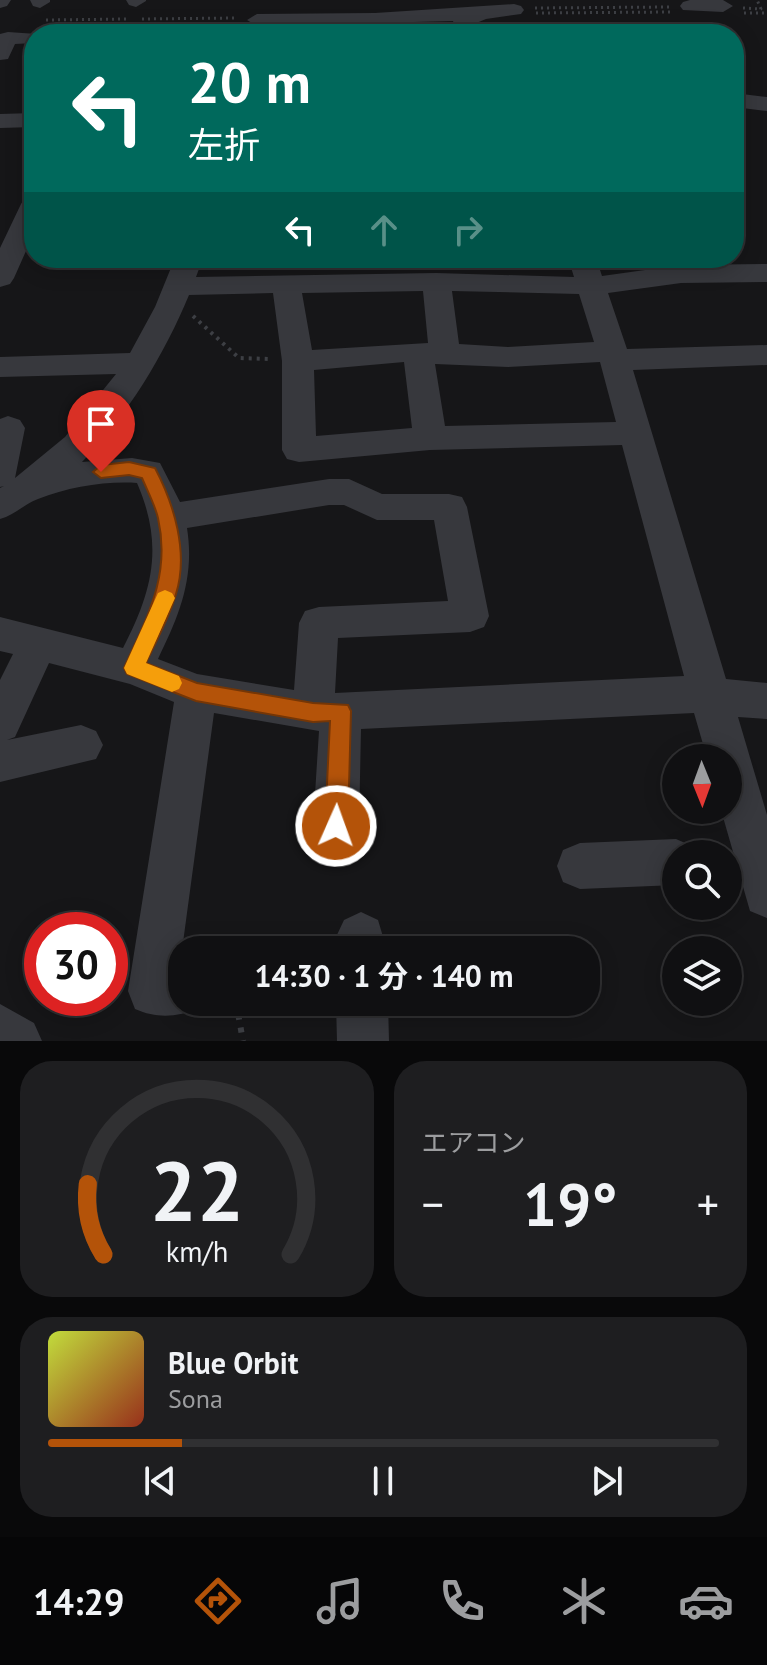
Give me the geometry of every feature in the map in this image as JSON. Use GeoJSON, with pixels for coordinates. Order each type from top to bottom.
{"type":"FeatureCollection","features":[{"type":"Feature","properties":{"kind":"street"},"geometry":{"type":"LineString","coordinates":[[257,18],[363,9],[515,15]]}},
{"type":"Feature","properties":{"kind":"street"},"geometry":{"type":"LineString","coordinates":[[463,24],[482,14]]}},
{"type":"Feature","properties":{"kind":"street"},"geometry":{"type":"LineString","coordinates":[[744,101],[767,104]]}},
{"type":"Feature","properties":{"kind":"street"},"geometry":{"type":"LineString","coordinates":[[0,121],[24,120]]}},
{"type":"Feature","properties":{"kind":"street"},"geometry":{"type":"LineString","coordinates":[[9,277],[24,233]]}},
{"type":"Feature","properties":{"kind":"street"},"geometry":{"type":"LineString","coordinates":[[6,493],[76,448],[99,421],[136,363],[180,283],[242,271],[286,284],[384,270],[436,282],[587,272],[651,276],[711,268]]}},
{"type":"Feature","properties":{"kind":"street"},"geometry":{"type":"LineString","coordinates":[[738,268],[767,273]]}},
{"type":"Feature","properties":{"kind":"street"},"geometry":{"type":"LineString","coordinates":[[587,272],[712,696],[751,871]]}},
{"type":"Feature","properties":{"kind":"street"},"geometry":{"type":"LineString","coordinates":[[430,438],[436,282]]}},
{"type":"Feature","properties":{"kind":"street"},"geometry":{"type":"LineString","coordinates":[[286,284],[298,360],[299,450],[430,438],[636,433]]}},
{"type":"Feature","properties":{"kind":"street"},"geometry":{"type":"LineString","coordinates":[[298,360],[431,354],[508,357],[767,355]]}},
{"type":"Feature","properties":{"kind":"street"},"geometry":{"type":"LineString","coordinates":[[0,367],[136,363]]}},
{"type":"Feature","properties":{"kind":"street"},"geometry":{"type":"LineString","coordinates":[[6,493],[8,428]]}},
{"type":"Feature","properties":{"kind":"street"},"geometry":{"type":"LineString","coordinates":[[321,448],[329,492]]}},
{"type":"Feature","properties":{"kind":"street"},"geometry":{"type":"LineString","coordinates":[[6,493],[74,475],[129,469],[148,472],[167,518],[171,568],[167,593],[134,668]]}},
{"type":"Feature","properties":{"kind":"street"},"geometry":{"type":"LineString","coordinates":[[167,518],[329,492],[349,492],[377,507],[449,507],[470,616],[319,623],[336,826]]}},
{"type":"Feature","properties":{"kind":"street"},"geometry":{"type":"LineString","coordinates":[[0,724],[19,638],[134,668],[196,692],[327,712],[687,694],[767,701]]}},
{"type":"Feature","properties":{"kind":"street"},"geometry":{"type":"LineString","coordinates":[[168,990],[153,991],[196,692]]}},
{"type":"Feature","properties":{"kind":"street"},"geometry":{"type":"LineString","coordinates":[[0,762],[81,745]]}},
{"type":"Feature","properties":{"kind":"street"},"geometry":{"type":"LineString","coordinates":[[580,866],[662,863]]}},
{"type":"Feature","properties":{"kind":"street"},"geometry":{"type":"LineString","coordinates":[[362,1016],[363,1041]]}},
{"type":"Feature","properties":{"kind":"street"},"geometry":{"type":"LineString","coordinates":[[0,1030],[16,1041]]}},
{"type":"Feature","properties":{"kind":"path"},"geometry":{"type":"LineString","coordinates":[[515,15],[704,7]]}},
{"type":"Feature","properties":{"kind":"path"},"geometry":{"type":"LineString","coordinates":[[515,15],[704,7],[767,13]]}},
{"type":"Feature","properties":{"kind":"path"},"geometry":{"type":"LineString","coordinates":[[180,283],[195,317],[239,358],[298,360]]}},
{"type":"Feature","properties":{"kind":"path"},"geometry":{"type":"LineString","coordinates":[[239,1016],[243,1041]]}},
{"type":"Feature","properties":{"kind":"slow traffic"},"geometry":{"type":"LineString","coordinates":[[165,598],[134,668],[172,683]]}},
{"type":"Feature","properties":{"kind":"route"},"geometry":{"type":"LineString","coordinates":[[101,472],[129,469],[148,472],[167,518],[171,568],[167,593],[134,668],[196,692],[313,712],[341,711],[336,826]]}}]}
